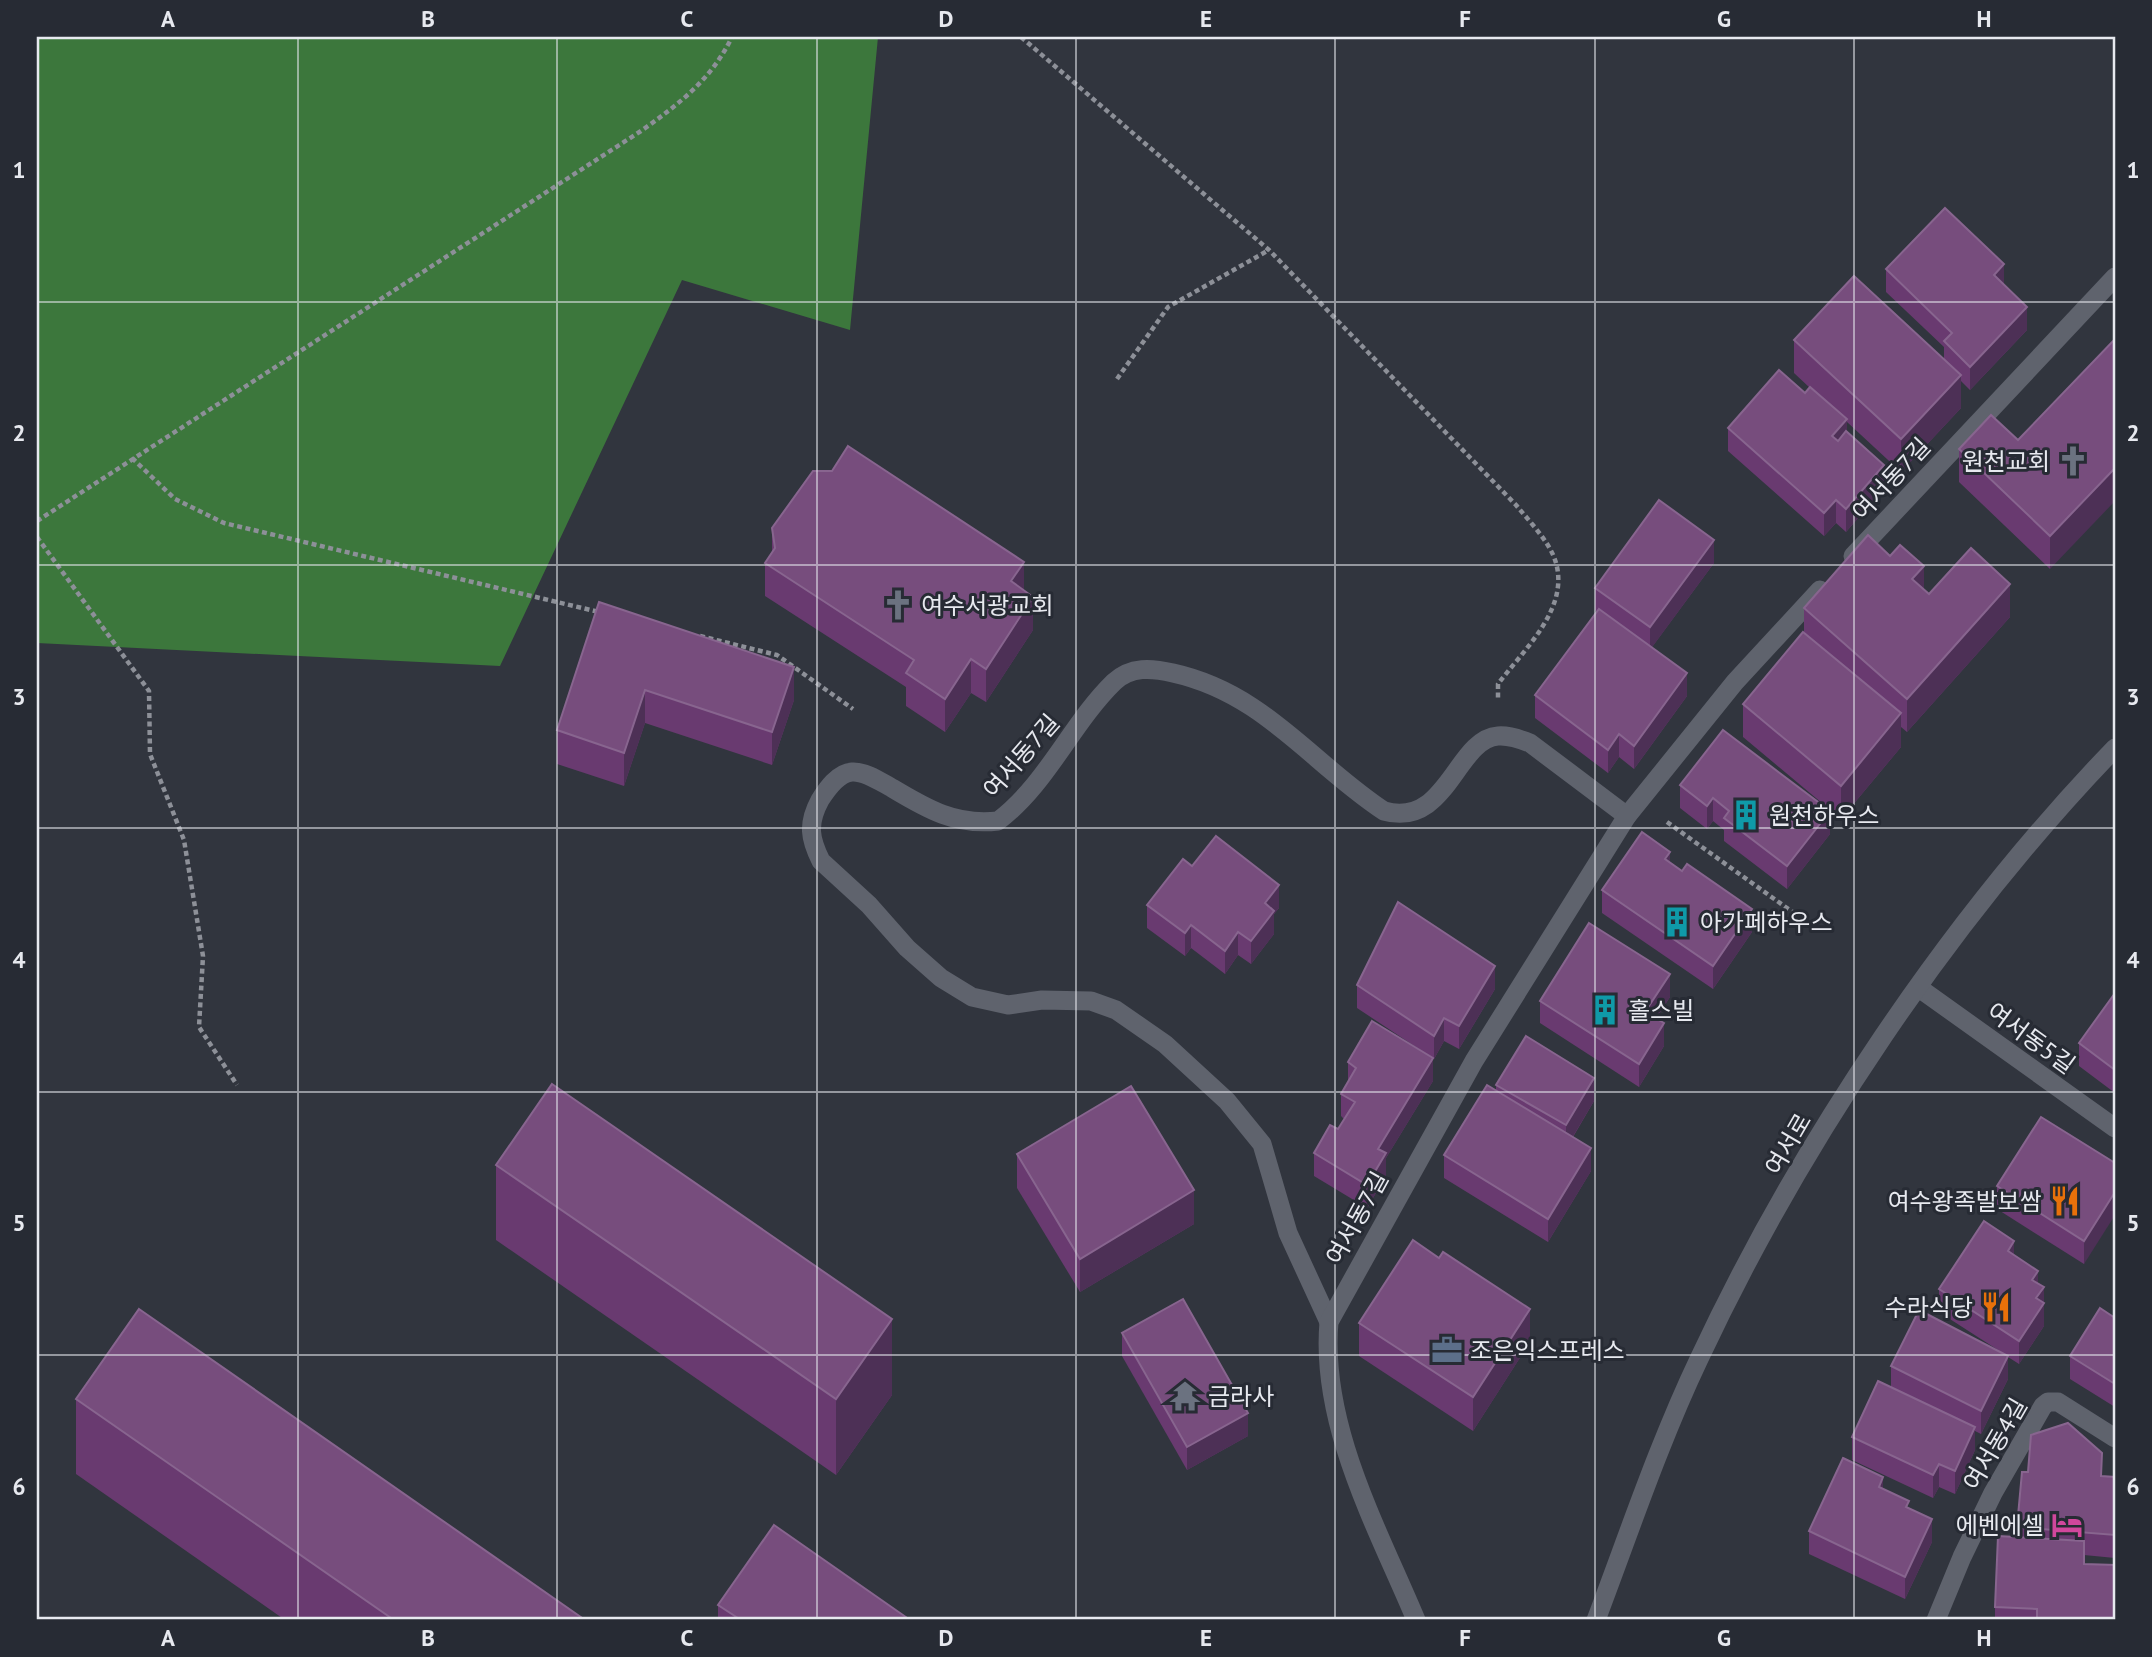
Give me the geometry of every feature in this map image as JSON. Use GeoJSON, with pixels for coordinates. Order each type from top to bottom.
{"type":"FeatureCollection","features":[{"type":"Feature","properties":{"kind":"street","name":"여서동7길"},"geometry":{"type":"LineString","coordinates":[[1416,1620],[1342,1439],[1329,1381],[1326,1352],[1329,1322],[1474,1061],[1633,808],[1735,682],[2115,277]]}},
{"type":"Feature","properties":{"kind":"street","name":"여서동7길"},"geometry":{"type":"LineString","coordinates":[[1329,1322],[1288,1233],[1262,1144],[1227,1101],[1165,1044],[1116,1010],[1091,1001],[1042,1000],[1008,1005],[972,997],[941,978],[821,862],[811,841],[810,828],[822,797],[840,776],[852,772],[880,781],[927,809],[961,822],[998,821],[1026,795],[1114,682],[1141,668],[1154,668],[1191,677],[1257,708],[1370,802],[1401,816],[1413,813],[1427,804],[1447,785],[1476,748],[1497,736]]}},
{"type":"Feature","properties":{"kind":"street"},"geometry":{"type":"LineString","coordinates":[[1497,736],[1530,743],[1633,808]]}},
{"type":"Feature","properties":{"kind":"street","name":"여서로"},"geometry":{"type":"LineString","coordinates":[[1597,1620],[1699,1359],[1820,1135],[1919,988],[2017,856],[2115,748]]}},
{"type":"Feature","properties":{"kind":"street","name":"여서동5길"},"geometry":{"type":"LineString","coordinates":[[1919,988],[2115,1128]]}},
{"type":"Feature","properties":{"kind":"street","name":"여서동4길"},"geometry":{"type":"LineString","coordinates":[[1936,1620],[1988,1504],[2043,1406],[2048,1402],[2058,1402],[2115,1438]]}},
{"type":"Feature","properties":{"kind":"path"},"geometry":{"type":"LineString","coordinates":[[37,520],[641,131],[686,99],[709,75],[732,37]]}},
{"type":"Feature","properties":{"kind":"path"},"geometry":{"type":"LineString","coordinates":[[1021,37],[1269,250],[1516,505],[1554,557],[1560,582],[1554,607],[1498,684],[1497,736]]}},
{"type":"Feature","properties":{"kind":"path"},"geometry":{"type":"LineString","coordinates":[[1117,379],[1168,307],[1269,250]]}},
{"type":"Feature","properties":{"kind":"path"},"geometry":{"type":"LineString","coordinates":[[132,458],[175,499],[224,523],[602,613]]}},
{"type":"Feature","properties":{"kind":"path"},"geometry":{"type":"LineString","coordinates":[[37,537],[149,691],[150,754],[184,840],[203,956],[200,1027],[237,1085]]}},
{"type":"Feature","properties":{"kind":"path"},"geometry":{"type":"LineString","coordinates":[[696,635],[777,655],[853,709]]}},
{"type":"Feature","properties":{"kind":"path"},"geometry":{"type":"LineString","coordinates":[[1633,808],[1798,916]]}},
{"type":"Feature","properties":{"kind":"green space"},"geometry":{"type":"Polygon","coordinates":[[[37,37],[878,37],[850,330],[682,280],[500,666],[37,643],[37,37]]]}},
{"type":"Feature","properties":{"kind":"building"},"geometry":{"type":"Polygon","coordinates":[[[1945,208],[2004,264],[1994,275],[2027,307],[1970,367],[1944,341],[1952,333],[1886,269],[1945,208]]]}},
{"type":"Feature","properties":{"kind":"building"},"geometry":{"type":"Polygon","coordinates":[[[1854,276],[1961,375],[1901,439],[1794,340],[1854,276]]]}},
{"type":"Feature","properties":{"kind":"building","name":"원천교회"},"geometry":{"type":"Polygon","coordinates":[[[2115,339],[2115,468],[2050,536],[1959,449],[1991,415],[2018,440],[2115,339]]]}},
{"type":"Feature","properties":{"kind":"building"},"geometry":{"type":"Polygon","coordinates":[[[1779,370],[1805,393],[1810,387],[1847,419],[1832,436],[1838,441],[1846,431],[1884,465],[1846,509],[1836,500],[1824,513],[1728,428],[1779,370]]]}},
{"type":"Feature","properties":{"kind":"building","name":"여수서광교회"},"geometry":{"type":"Polygon","coordinates":[[[848,446],[1024,562],[1011,581],[1033,597],[986,669],[971,659],[945,699],[906,673],[914,660],[765,563],[775,548],[772,528],[813,471],[832,471],[848,446]]]}},
{"type":"Feature","properties":{"kind":"building"},"geometry":{"type":"Polygon","coordinates":[[[1659,500],[1714,540],[1650,627],[1595,588],[1659,500]]]}},
{"type":"Feature","properties":{"kind":"building"},"geometry":{"type":"Polygon","coordinates":[[[1868,535],[1890,556],[1900,545],[1924,566],[1912,579],[1929,594],[1971,548],[2010,584],[1907,699],[1804,608],[1868,535]]]}},
{"type":"Feature","properties":{"kind":"building"},"geometry":{"type":"Polygon","coordinates":[[[599,602],[794,667],[772,732],[645,690],[624,753],[557,730],[599,602]]]}},
{"type":"Feature","properties":{"kind":"building"},"geometry":{"type":"Polygon","coordinates":[[[1599,609],[1687,673],[1634,746],[1619,734],[1608,750],[1535,695],[1599,609]]]}},
{"type":"Feature","properties":{"kind":"building"},"geometry":{"type":"Polygon","coordinates":[[[1803,632],[1901,713],[1841,786],[1743,704],[1803,632]]]}},
{"type":"Feature","properties":{"kind":"building","name":"원천하우스"},"geometry":{"type":"Polygon","coordinates":[[[1723,730],[1830,811],[1787,866],[1724,818],[1729,811],[1713,798],[1707,806],[1680,785],[1723,730]]]}},
{"type":"Feature","properties":{"kind":"building","name":"아가페하우스"},"geometry":{"type":"Polygon","coordinates":[[[1642,832],[1670,852],[1665,859],[1682,871],[1687,864],[1752,909],[1713,966],[1602,890],[1642,832]]]}},
{"type":"Feature","properties":{"kind":"building"},"geometry":{"type":"Polygon","coordinates":[[[1216,836],[1279,885],[1265,903],[1274,911],[1251,941],[1238,932],[1225,951],[1191,925],[1185,933],[1147,905],[1183,859],[1192,866],[1216,836]]]}},
{"type":"Feature","properties":{"kind":"building"},"geometry":{"type":"Polygon","coordinates":[[[1398,902],[1495,966],[1459,1026],[1444,1018],[1434,1036],[1357,985],[1398,902]]]}},
{"type":"Feature","properties":{"kind":"building","name":"홀스빌"},"geometry":{"type":"Polygon","coordinates":[[[1589,923],[1670,974],[1645,1012],[1664,1023],[1639,1064],[1540,1001],[1589,923]]]}},
{"type":"Feature","properties":{"kind":"building"},"geometry":{"type":"Polygon","coordinates":[[[2115,993],[2115,1070],[2079,1043],[2115,993]]]}},
{"type":"Feature","properties":{"kind":"building"},"geometry":{"type":"Polygon","coordinates":[[[1372,1021],[1433,1058],[1378,1149],[1386,1153],[1367,1185],[1314,1153],[1330,1125],[1338,1129],[1355,1102],[1341,1094],[1356,1068],[1348,1062],[1372,1021]]]}},
{"type":"Feature","properties":{"kind":"building"},"geometry":{"type":"Polygon","coordinates":[[[1526,1036],[1594,1078],[1566,1125],[1496,1085],[1526,1036]]]}},
{"type":"Feature","properties":{"kind":"building"},"geometry":{"type":"Polygon","coordinates":[[[552,1084],[892,1319],[836,1399],[496,1165],[552,1084]]]}},
{"type":"Feature","properties":{"kind":"building"},"geometry":{"type":"Polygon","coordinates":[[[1487,1085],[1591,1148],[1548,1219],[1444,1155],[1487,1085]]]}},
{"type":"Feature","properties":{"kind":"building"},"geometry":{"type":"Polygon","coordinates":[[[1131,1086],[1194,1190],[1080,1259],[1017,1154],[1131,1086]]]}},
{"type":"Feature","properties":{"kind":"building"},"geometry":{"type":"Polygon","coordinates":[[[2041,1117],[2115,1163],[2115,1192],[2084,1241],[1997,1186],[2041,1117]]]}},
{"type":"Feature","properties":{"kind":"building"},"geometry":{"type":"Polygon","coordinates":[[[1984,1221],[2014,1241],[2008,1251],[2038,1271],[2032,1280],[2044,1287],[2036,1298],[2044,1303],[2019,1341],[1939,1289],[1984,1221]]]}},
{"type":"Feature","properties":{"kind":"building"},"geometry":{"type":"Polygon","coordinates":[[[1413,1240],[1439,1258],[1443,1252],[1530,1309],[1473,1397],[1359,1323],[1413,1240]]]}},
{"type":"Feature","properties":{"kind":"building","name":"금라사"},"geometry":{"type":"Polygon","coordinates":[[[1183,1299],[1248,1413],[1187,1447],[1122,1333],[1183,1299]]]}},
{"type":"Feature","properties":{"kind":"building"},"geometry":{"type":"Polygon","coordinates":[[[2100,1308],[2115,1318],[2115,1384],[2070,1356],[2100,1308]]]}},
{"type":"Feature","properties":{"kind":"building"},"geometry":{"type":"Polygon","coordinates":[[[139,1309],[585,1620],[394,1620],[76,1399],[139,1309]]]}},
{"type":"Feature","properties":{"kind":"building"},"geometry":{"type":"Polygon","coordinates":[[[1919,1310],[2008,1356],[1981,1411],[1891,1366],[1919,1310]]]}},
{"type":"Feature","properties":{"kind":"building"},"geometry":{"type":"Polygon","coordinates":[[[1878,1381],[1975,1427],[1955,1471],[1939,1464],[1933,1475],[1852,1437],[1878,1381]]]}},
{"type":"Feature","properties":{"kind":"building","name":"에벤에셀"},"geometry":{"type":"Polygon","coordinates":[[[2068,1423],[2102,1453],[2101,1476],[2115,1477],[2115,1535],[2017,1527],[2022,1472],[2028,1472],[2031,1435],[2068,1423]]]}},
{"type":"Feature","properties":{"kind":"building"},"geometry":{"type":"Polygon","coordinates":[[[1843,1458],[1883,1477],[1879,1487],[1909,1501],[1906,1507],[1932,1519],[1905,1577],[1809,1531],[1843,1458]]]}},
{"type":"Feature","properties":{"kind":"building"},"geometry":{"type":"Polygon","coordinates":[[[774,1525],[910,1620],[741,1620],[718,1605],[774,1525]]]}},
{"type":"Feature","properties":{"kind":"building"},"geometry":{"type":"Polygon","coordinates":[[[1998,1536],[2084,1541],[2084,1564],[2115,1565],[2115,1620],[2037,1620],[2037,1609],[1995,1607],[1998,1536]]]}},
{"type":"Feature","properties":{"kind":"place","name":"원천교회"},"geometry":{"type":"Point","coordinates":[2073,461]}},
{"type":"Feature","properties":{"kind":"place","name":"여수서광교회"},"geometry":{"type":"Point","coordinates":[898,605]}},
{"type":"Feature","properties":{"kind":"place","name":"원천하우스"},"geometry":{"type":"Point","coordinates":[1746,815]}},
{"type":"Feature","properties":{"kind":"place","name":"아가페하우스"},"geometry":{"type":"Point","coordinates":[1677,922]}},
{"type":"Feature","properties":{"kind":"place","name":"홀스빌"},"geometry":{"type":"Point","coordinates":[1605,1010]}},
{"type":"Feature","properties":{"kind":"place","name":"여수왕족발보쌈"},"geometry":{"type":"Point","coordinates":[2065,1201]}},
{"type":"Feature","properties":{"kind":"place","name":"수라식당"},"geometry":{"type":"Point","coordinates":[1996,1307]}},
{"type":"Feature","properties":{"kind":"place","name":"조은익스프레스"},"geometry":{"type":"Point","coordinates":[1447,1350]}},
{"type":"Feature","properties":{"kind":"place","name":"금라사"},"geometry":{"type":"Point","coordinates":[1185,1396]}},
{"type":"Feature","properties":{"kind":"place","name":"에벤에셀"},"geometry":{"type":"Point","coordinates":[2067,1525]}}]}
